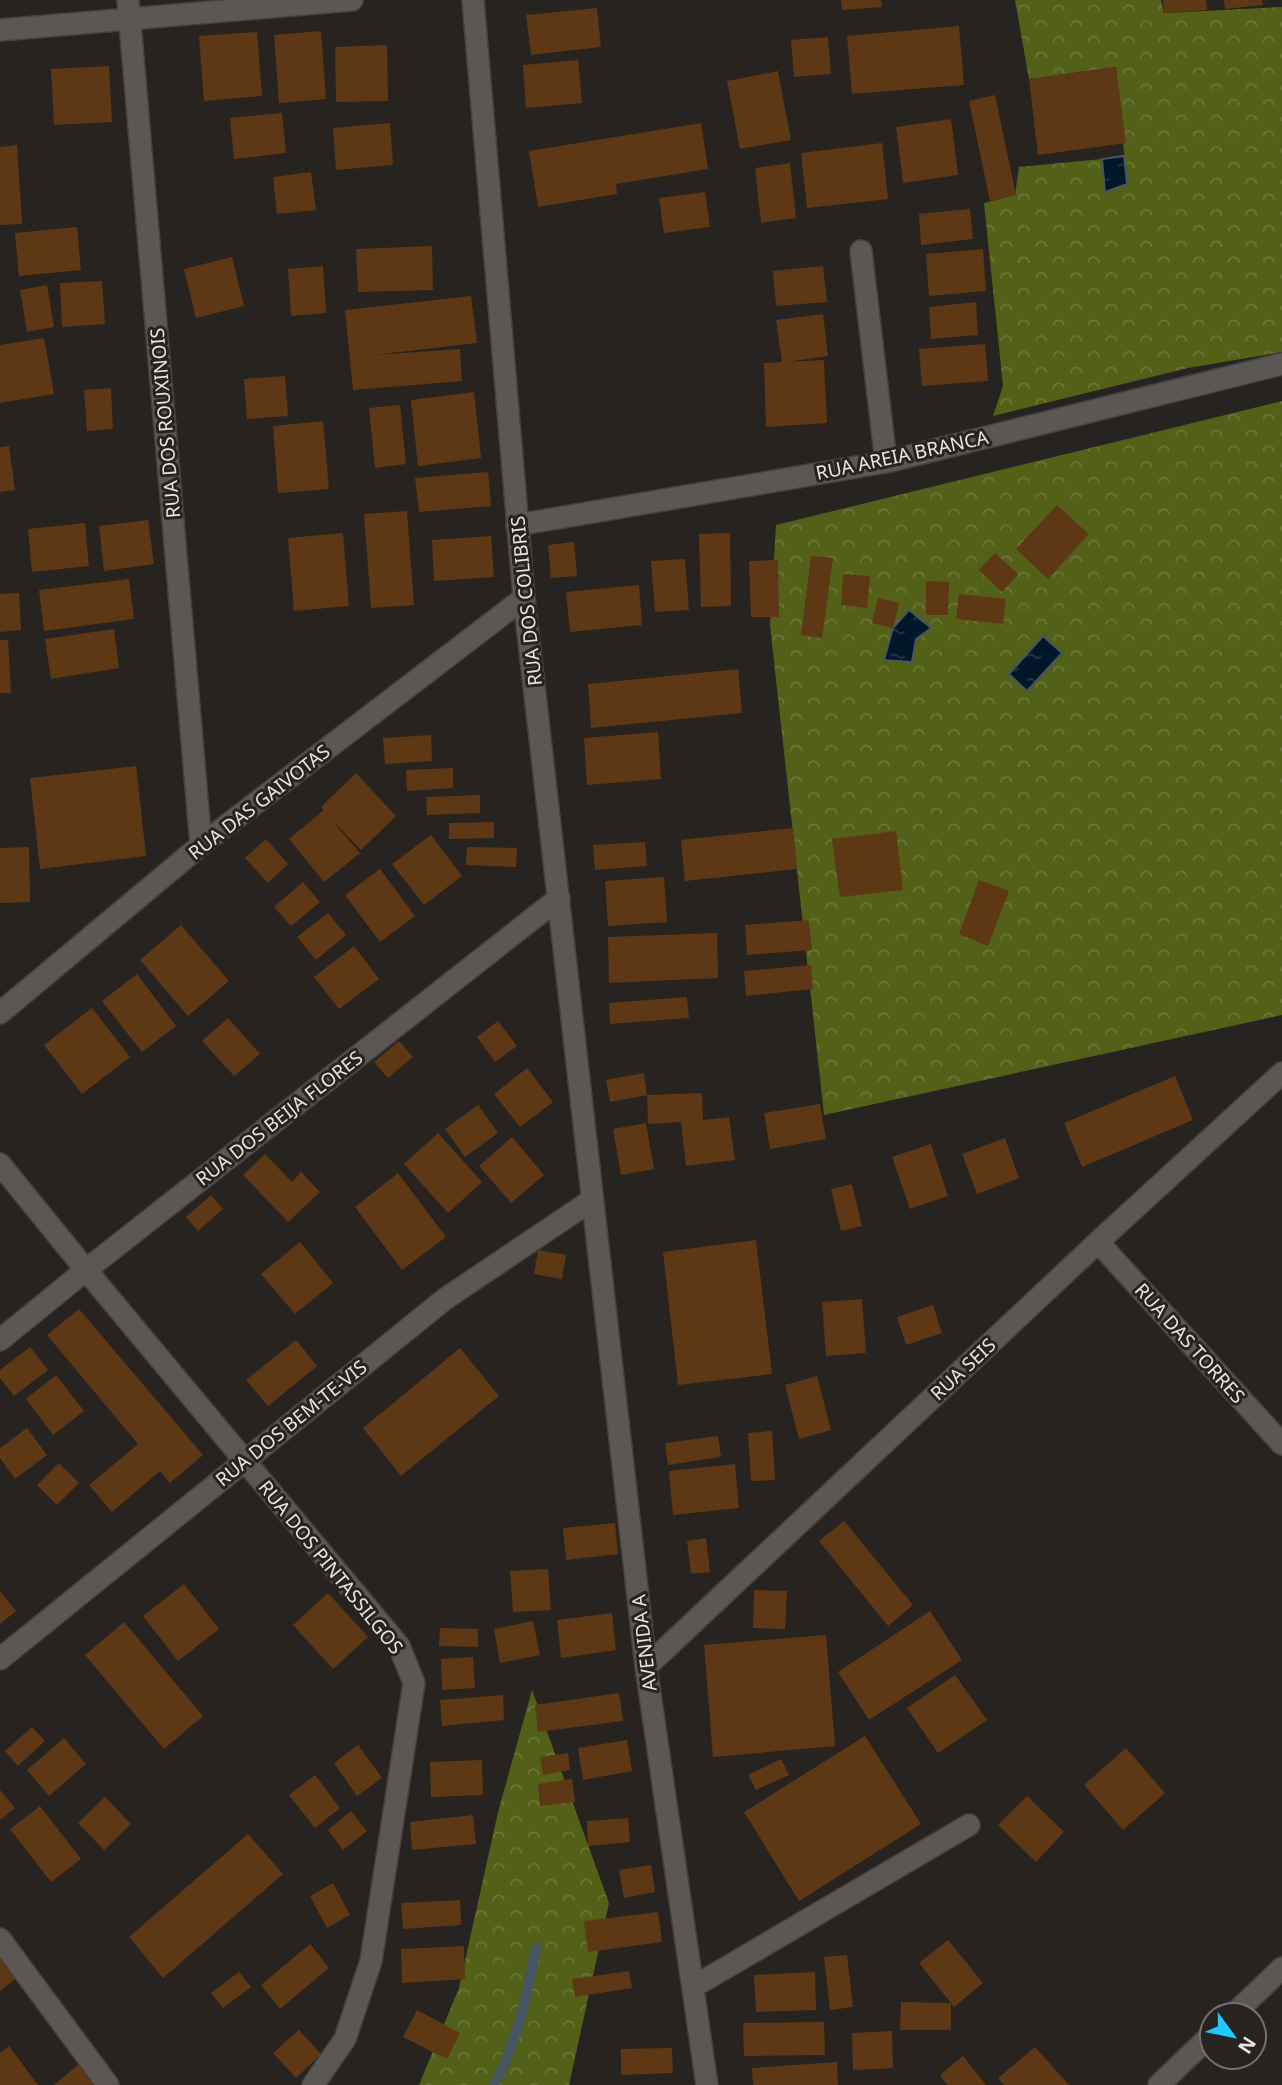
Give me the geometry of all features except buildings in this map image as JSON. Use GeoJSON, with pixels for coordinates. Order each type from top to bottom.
{"type":"FeatureCollection","features":[{"type":"Feature","properties":{"kind":"street"},"geometry":{"type":"LineString","coordinates":[[0,30],[130,10],[352,0]]}},
{"type":"Feature","properties":{"kind":"street","name":"RUA DOS COLIBRIS"},"geometry":{"type":"LineString","coordinates":[[473,0],[524,598],[592,1200]]}},
{"type":"Feature","properties":{"kind":"street","name":"RUA DOS ROUXINOIS"},"geometry":{"type":"LineString","coordinates":[[130,10],[201,845]]}},
{"type":"Feature","properties":{"kind":"street"},"geometry":{"type":"LineString","coordinates":[[861,251],[886,462]]}},
{"type":"Feature","properties":{"kind":"street","name":"RUA AREIA BRANCA"},"geometry":{"type":"LineString","coordinates":[[517,525],[886,462],[1282,364]]}},
{"type":"Feature","properties":{"kind":"street","name":"RUA DAS GAIVOTAS"},"geometry":{"type":"LineString","coordinates":[[0,1013],[201,845],[524,598]]}},
{"type":"Feature","properties":{"kind":"street","name":"RUA DOS BEIJA FLORES"},"geometry":{"type":"LineString","coordinates":[[0,1340],[559,898]]}},
{"type":"Feature","properties":{"kind":"street","name":"RUA SEIS"},"geometry":{"type":"LineString","coordinates":[[646,1667],[1282,1073]]}},
{"type":"Feature","properties":{"kind":"street","name":"RUA DOS PINTASSILGOS"},"geometry":{"type":"LineString","coordinates":[[0,1164],[399,1646],[414,1683],[371,1961],[345,2039],[313,2085]]}},
{"type":"Feature","properties":{"kind":"street","name":"RUA DOS BEM-TE-VIS"},"geometry":{"type":"LineString","coordinates":[[0,1659],[445,1298],[592,1200]]}},
{"type":"Feature","properties":{"kind":"street","name":"AVENIDA A"},"geometry":{"type":"LineString","coordinates":[[592,1200],[646,1667],[707,2085]]}},
{"type":"Feature","properties":{"kind":"street","name":"RUA DAS TORRES"},"geometry":{"type":"LineString","coordinates":[[1098,1242],[1282,1444]]}},
{"type":"Feature","properties":{"kind":"street"},"geometry":{"type":"LineString","coordinates":[[693,1987],[969,1825]]}},
{"type":"Feature","properties":{"kind":"street"},"geometry":{"type":"LineString","coordinates":[[0,1939],[108,2085]]}},
{"type":"Feature","properties":{"kind":"street"},"geometry":{"type":"LineString","coordinates":[[1248,2001],[1282,1968]]}},
{"type":"Feature","properties":{"kind":"street"},"geometry":{"type":"LineString","coordinates":[[1159,2085],[1198,2047]]}},
{"type":"Feature","properties":{"kind":"green space"},"geometry":{"type":"Polygon","coordinates":[[[1015,0],[1161,0],[1164,13],[1282,7],[1282,352],[1188,368],[993,416],[1003,386],[984,203],[1015,195],[1019,167],[1102,159],[1105,192],[1127,184],[1116,67],[1029,79],[1015,0]]]}},
{"type":"Feature","properties":{"kind":"green space"},"geometry":{"type":"Polygon","coordinates":[[[1282,401],[1282,1015],[824,1115],[770,625],[776,525],[1282,401]]]}},
{"type":"Feature","properties":{"kind":"green space"},"geometry":{"type":"Polygon","coordinates":[[[532,1690],[609,1903],[569,2085],[419,2085],[459,1988],[498,1812],[532,1690]]]}},
{"type":"Feature","properties":{"kind":"water"},"geometry":{"type":"Polygon","coordinates":[[[1124,156],[1127,184],[1105,192],[1102,159],[1124,156]]]}},
{"type":"Feature","properties":{"kind":"water"},"geometry":{"type":"Polygon","coordinates":[[[909,610],[931,628],[916,639],[912,662],[884,660],[893,628],[909,610]]]}},
{"type":"Feature","properties":{"kind":"water"},"geometry":{"type":"Polygon","coordinates":[[[1043,636],[1062,653],[1027,691],[1009,674],[1043,636]]]}},
{"type":"Feature","properties":{"kind":"waterway"},"geometry":{"type":"LineString","coordinates":[[494,2085],[515,2035],[536,1948]]}}]}
